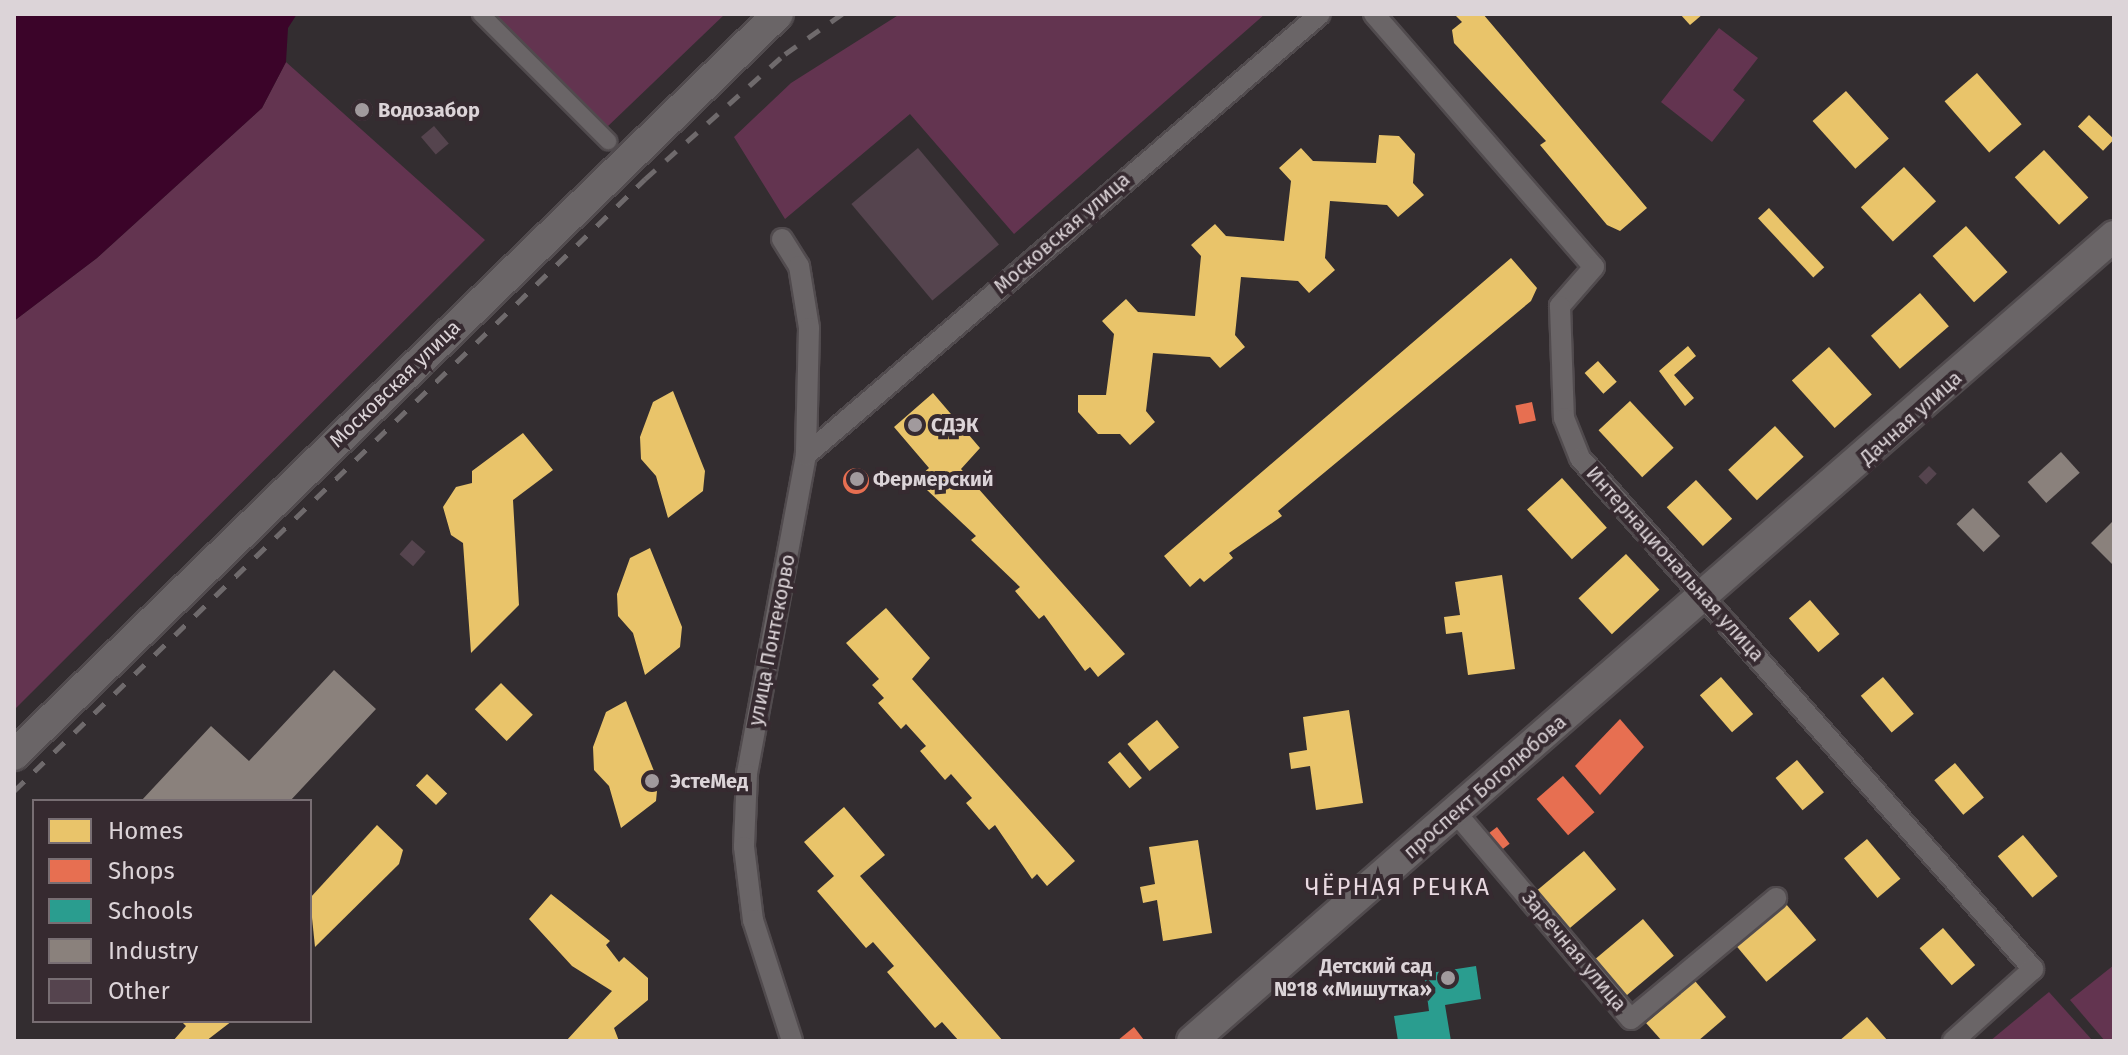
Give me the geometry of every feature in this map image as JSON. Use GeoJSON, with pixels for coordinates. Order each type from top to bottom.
{"type":"FeatureCollection","features":[{"type":"Feature","properties":{"kind":"main road","name":"Московская улица"},"geometry":{"type":"LineString","coordinates":[[14,755],[778,14]]}},
{"type":"Feature","properties":{"kind":"main road","name":"Дачная улица"},"geometry":{"type":"LineString","coordinates":[[1705,596],[2114,236]]}},
{"type":"Feature","properties":{"kind":"main road","name":"проспект Боголюбова"},"geometry":{"type":"LineString","coordinates":[[1192,1041],[1705,596]]}},
{"type":"Feature","properties":{"kind":"street"},"geometry":{"type":"LineString","coordinates":[[481,14],[608,141]]}},
{"type":"Feature","properties":{"kind":"street","name":"Московская улица"},"geometry":{"type":"LineString","coordinates":[[806,455],[1320,14]]}},
{"type":"Feature","properties":{"kind":"street","name":"Интернациональная улица"},"geometry":{"type":"LineString","coordinates":[[1374,14],[1594,267],[1560,306],[1564,418],[1580,458],[2033,969],[1953,1041]]}},
{"type":"Feature","properties":{"kind":"street","name":"улица Понтекорво"},"geometry":{"type":"LineString","coordinates":[[782,239],[799,266],[809,328],[806,455],[745,813],[753,920],[792,1041]]}},
{"type":"Feature","properties":{"kind":"street","name":"Заречная улица"},"geometry":{"type":"LineString","coordinates":[[1456,813],[1631,1019],[1776,898]]}},
{"type":"Feature","properties":{"kind":"shaded area"},"geometry":{"type":"Polygon","coordinates":[[[14,14],[297,14],[288,28],[286,62],[262,108],[97,258],[14,321],[14,14]]]}},
{"type":"Feature","properties":{"kind":"shaded area"},"geometry":{"type":"Polygon","coordinates":[[[490,14],[725,14],[606,128],[490,14]]]}},
{"type":"Feature","properties":{"kind":"shaded area"},"geometry":{"type":"Polygon","coordinates":[[[900,14],[1265,14],[1014,234],[910,114],[785,219],[734,137],[791,83],[900,14]]]}},
{"type":"Feature","properties":{"kind":"shaded area"},"geometry":{"type":"Polygon","coordinates":[[[1719,28],[1758,58],[1733,90],[1745,100],[1712,142],[1661,102],[1719,28]]]}},
{"type":"Feature","properties":{"kind":"shaded area"},"geometry":{"type":"Polygon","coordinates":[[[286,62],[485,240],[14,710],[14,321],[97,258],[262,108],[286,62]]]}},
{"type":"Feature","properties":{"kind":"shaded area"},"geometry":{"type":"Polygon","coordinates":[[[2114,965],[2114,1041],[2105,1041],[2070,1000],[2114,965]]]}},
{"type":"Feature","properties":{"kind":"shaded area"},"geometry":{"type":"Polygon","coordinates":[[[2049,992],[2093,1041],[1990,1041],[2049,992]]]}},
{"type":"Feature","properties":{"kind":"building: Homes"},"geometry":{"type":"Polygon","coordinates":[[[1454,14],[1483,14],[1647,208],[1620,231],[1607,225],[1540,145],[1546,141],[1454,43],[1452,30],[1462,22],[1454,14]]]}},
{"type":"Feature","properties":{"kind":"building: Homes"},"geometry":{"type":"Polygon","coordinates":[[[1680,14],[1703,14],[1690,25],[1680,14]]]}},
{"type":"Feature","properties":{"kind":"building: Homes"},"geometry":{"type":"Polygon","coordinates":[[[1977,73],[2022,124],[1989,153],[1945,101],[1977,73]]]}},
{"type":"Feature","properties":{"kind":"building: Homes"},"geometry":{"type":"Polygon","coordinates":[[[1846,91],[1889,139],[1855,169],[1813,121],[1846,91]]]}},
{"type":"Feature","properties":{"kind":"building: Homes"},"geometry":{"type":"Polygon","coordinates":[[[2089,115],[2114,139],[2103,151],[2078,127],[2089,115]]]}},
{"type":"Feature","properties":{"kind":"building: Homes"},"geometry":{"type":"Polygon","coordinates":[[[1379,135],[1399,136],[1415,154],[1413,183],[1424,195],[1398,217],[1387,205],[1330,201],[1325,258],[1335,270],[1309,293],[1298,281],[1241,277],[1235,335],[1245,347],[1220,368],[1210,357],[1153,353],[1146,411],[1155,422],[1130,445],[1120,434],[1098,434],[1078,412],[1078,395],[1106,395],[1114,334],[1102,321],[1126,299],[1138,312],[1195,316],[1201,256],[1191,245],[1215,224],[1226,236],[1284,241],[1291,181],[1279,168],[1301,148],[1313,161],[1376,163],[1379,135]]]}},
{"type":"Feature","properties":{"kind":"building: Homes"},"geometry":{"type":"Polygon","coordinates":[[[2044,150],[2088,198],[2059,225],[2015,177],[2044,150]]]}},
{"type":"Feature","properties":{"kind":"building: Homes"},"geometry":{"type":"Polygon","coordinates":[[[1904,167],[1936,201],[1893,242],[1861,207],[1904,167]]]}},
{"type":"Feature","properties":{"kind":"building: Homes"},"geometry":{"type":"Polygon","coordinates":[[[1769,208],[1824,267],[1813,277],[1758,218],[1769,208]]]}},
{"type":"Feature","properties":{"kind":"building: Homes"},"geometry":{"type":"Polygon","coordinates":[[[1966,226],[2007,272],[1974,302],[1933,256],[1966,226]]]}},
{"type":"Feature","properties":{"kind":"building: Homes"},"geometry":{"type":"Polygon","coordinates":[[[1511,258],[1537,288],[1531,301],[1278,511],[1282,516],[1229,553],[1233,558],[1204,582],[1200,578],[1190,587],[1164,556],[1511,258]]]}},
{"type":"Feature","properties":{"kind":"building: Homes"},"geometry":{"type":"Polygon","coordinates":[[[1920,293],[1949,326],[1900,369],[1871,336],[1920,293]]]}},
{"type":"Feature","properties":{"kind":"building: Homes"},"geometry":{"type":"Polygon","coordinates":[[[1688,346],[1696,356],[1674,375],[1694,398],[1685,406],[1659,371],[1688,346]]]}},
{"type":"Feature","properties":{"kind":"building: Homes"},"geometry":{"type":"Polygon","coordinates":[[[1829,347],[1872,395],[1835,428],[1792,380],[1829,347]]]}},
{"type":"Feature","properties":{"kind":"building: Homes"},"geometry":{"type":"Polygon","coordinates":[[[1598,361],[1617,382],[1603,394],[1585,373],[1598,361]]]}},
{"type":"Feature","properties":{"kind":"building: Homes"},"geometry":{"type":"Polygon","coordinates":[[[673,391],[705,471],[703,491],[668,518],[656,476],[641,459],[640,437],[653,402],[673,391]]]}},
{"type":"Feature","properties":{"kind":"building: Homes"},"geometry":{"type":"Polygon","coordinates":[[[933,393],[980,448],[961,469],[1125,654],[1098,677],[1090,667],[1085,671],[1044,615],[1039,619],[1015,591],[1020,587],[971,540],[976,536],[927,490],[921,475],[929,468],[894,427],[933,393]]]}},
{"type":"Feature","properties":{"kind":"building: Homes"},"geometry":{"type":"Polygon","coordinates":[[[1630,401],[1674,448],[1642,477],[1599,430],[1630,401]]]}},
{"type":"Feature","properties":{"kind":"building: Homes"},"geometry":{"type":"Polygon","coordinates":[[[1775,426],[1804,457],[1757,500],[1728,470],[1775,426]]]}},
{"type":"Feature","properties":{"kind":"building: Homes"},"geometry":{"type":"Polygon","coordinates":[[[523,433],[553,470],[513,500],[519,605],[471,653],[463,543],[451,535],[443,507],[456,487],[472,483],[472,471],[523,433]]]}},
{"type":"Feature","properties":{"kind":"building: Homes"},"geometry":{"type":"Polygon","coordinates":[[[1562,478],[1607,528],[1572,559],[1527,509],[1562,478]]]}},
{"type":"Feature","properties":{"kind":"building: Homes"},"geometry":{"type":"Polygon","coordinates":[[[1696,480],[1732,519],[1703,546],[1667,507],[1696,480]]]}},
{"type":"Feature","properties":{"kind":"building: Homes"},"geometry":{"type":"Polygon","coordinates":[[[650,548],[682,627],[680,647],[645,675],[633,633],[618,616],[617,594],[630,558],[650,548]]]}},
{"type":"Feature","properties":{"kind":"building: Homes"},"geometry":{"type":"Polygon","coordinates":[[[1626,554],[1659,590],[1612,634],[1578,598],[1626,554]]]}},
{"type":"Feature","properties":{"kind":"building: Homes"},"geometry":{"type":"Polygon","coordinates":[[[1502,575],[1515,669],[1468,675],[1462,632],[1446,634],[1444,617],[1460,615],[1455,582],[1502,575]]]}},
{"type":"Feature","properties":{"kind":"building: Homes"},"geometry":{"type":"Polygon","coordinates":[[[1810,600],[1840,634],[1818,652],[1789,618],[1810,600]]]}},
{"type":"Feature","properties":{"kind":"building: Homes"},"geometry":{"type":"Polygon","coordinates":[[[886,608],[930,658],[912,679],[1075,861],[1047,886],[1037,874],[1032,879],[995,825],[989,830],[966,803],[972,798],[951,774],[945,780],[920,751],[926,746],[906,724],[901,729],[878,703],[884,698],[872,685],[879,679],[846,643],[886,608]]]}},
{"type":"Feature","properties":{"kind":"building: Homes"},"geometry":{"type":"Polygon","coordinates":[[[1721,677],[1753,714],[1732,732],[1700,695],[1721,677]]]}},
{"type":"Feature","properties":{"kind":"building: Homes"},"geometry":{"type":"Polygon","coordinates":[[[1883,677],[1914,714],[1892,732],[1861,696],[1883,677]]]}},
{"type":"Feature","properties":{"kind":"building: Homes"},"geometry":{"type":"Polygon","coordinates":[[[501,683],[533,715],[507,741],[475,709],[501,683]]]}},
{"type":"Feature","properties":{"kind":"building: Homes"},"geometry":{"type":"Polygon","coordinates":[[[626,701],[658,781],[656,801],[621,828],[609,786],[594,770],[593,747],[606,712],[626,701]]]}},
{"type":"Feature","properties":{"kind":"building: Homes"},"geometry":{"type":"Polygon","coordinates":[[[1349,710],[1363,803],[1316,810],[1310,766],[1291,769],[1289,753],[1307,750],[1303,717],[1349,710]]]}},
{"type":"Feature","properties":{"kind":"building: Homes"},"geometry":{"type":"Polygon","coordinates":[[[1157,720],[1179,747],[1149,771],[1127,744],[1157,720]]]}},
{"type":"Feature","properties":{"kind":"building: Homes"},"geometry":{"type":"Polygon","coordinates":[[[1120,752],[1142,778],[1130,788],[1108,762],[1120,752]]]}},
{"type":"Feature","properties":{"kind":"building: Homes"},"geometry":{"type":"Polygon","coordinates":[[[1797,760],[1824,792],[1803,810],[1776,778],[1797,760]]]}},
{"type":"Feature","properties":{"kind":"building: Homes"},"geometry":{"type":"Polygon","coordinates":[[[1955,763],[1984,797],[1963,815],[1934,780],[1955,763]]]}},
{"type":"Feature","properties":{"kind":"building: Homes"},"geometry":{"type":"Polygon","coordinates":[[[427,774],[447,793],[436,805],[416,786],[427,774]]]}},
{"type":"Feature","properties":{"kind":"building: Homes"},"geometry":{"type":"Polygon","coordinates":[[[844,807],[885,855],[860,876],[1003,1041],[959,1041],[942,1022],[935,1028],[887,972],[894,966],[873,942],[866,948],[817,891],[834,876],[804,842],[844,807]]]}},
{"type":"Feature","properties":{"kind":"building: Homes"},"geometry":{"type":"Polygon","coordinates":[[[377,825],[403,850],[399,864],[315,947],[312,896],[377,825]]]}},
{"type":"Feature","properties":{"kind":"building: Homes"},"geometry":{"type":"Polygon","coordinates":[[[2023,835],[2058,876],[2032,898],[1998,856],[2023,835]]]}},
{"type":"Feature","properties":{"kind":"building: Homes"},"geometry":{"type":"Polygon","coordinates":[[[1867,839],[1900,879],[1877,898],[1844,858],[1867,839]]]}},
{"type":"Feature","properties":{"kind":"building: Homes"},"geometry":{"type":"Polygon","coordinates":[[[1198,840],[1212,933],[1163,941],[1157,900],[1143,903],[1140,887],[1155,884],[1149,847],[1198,840]]]}},
{"type":"Feature","properties":{"kind":"building: Homes"},"geometry":{"type":"Polygon","coordinates":[[[1584,851],[1616,889],[1566,931],[1534,893],[1584,851]]]}},
{"type":"Feature","properties":{"kind":"building: Homes"},"geometry":{"type":"Polygon","coordinates":[[[551,894],[610,941],[606,945],[619,962],[624,957],[648,978],[648,1000],[614,1028],[619,1041],[566,1041],[612,991],[572,966],[529,919],[551,894]]]}},
{"type":"Feature","properties":{"kind":"building: Homes"},"geometry":{"type":"Polygon","coordinates":[[[1786,904],[1816,940],[1766,982],[1736,946],[1786,904]]]}},
{"type":"Feature","properties":{"kind":"building: Homes"},"geometry":{"type":"Polygon","coordinates":[[[1643,919],[1674,956],[1624,998],[1593,961],[1643,919]]]}},
{"type":"Feature","properties":{"kind":"building: Homes"},"geometry":{"type":"Polygon","coordinates":[[[1943,928],[1975,965],[1952,985],[1920,948],[1943,928]]]}},
{"type":"Feature","properties":{"kind":"building: Homes"},"geometry":{"type":"Polygon","coordinates":[[[1695,981],[1726,1017],[1698,1041],[1662,1041],[1646,1023],[1695,981]]]}},
{"type":"Feature","properties":{"kind":"building: Homes"},"geometry":{"type":"Polygon","coordinates":[[[1867,1017],[1888,1041],[1839,1041],[1867,1017]]]}},
{"type":"Feature","properties":{"kind":"building: Homes"},"geometry":{"type":"Polygon","coordinates":[[[183,1023],[229,1023],[206,1041],[173,1041],[186,1026],[183,1023]]]}},
{"type":"Feature","properties":{"kind":"building: Shops"},"geometry":{"type":"Polygon","coordinates":[[[1532,402],[1536,421],[1519,424],[1515,406],[1532,402]]]}},
{"type":"Feature","properties":{"kind":"building: Shops","name":"Фермерский"},"geometry":{"type":"Polygon","coordinates":[[[856,468],[865,472],[869,481],[865,490],[856,494],[847,490],[843,481],[847,472],[856,468]]]}},
{"type":"Feature","properties":{"kind":"building: Shops"},"geometry":{"type":"Polygon","coordinates":[[[1620,719],[1644,747],[1600,795],[1575,766],[1620,719]]]}},
{"type":"Feature","properties":{"kind":"building: Shops"},"geometry":{"type":"Polygon","coordinates":[[[1563,776],[1594,812],[1568,835],[1537,799],[1563,776]]]}},
{"type":"Feature","properties":{"kind":"building: Shops"},"geometry":{"type":"Polygon","coordinates":[[[1497,827],[1510,844],[1497,853],[1484,837],[1497,827]]]}},
{"type":"Feature","properties":{"kind":"building: Shops"},"geometry":{"type":"Polygon","coordinates":[[[1134,1027],[1144,1040],[1117,1041],[1134,1027]]]}},
{"type":"Feature","properties":{"kind":"building: Schools"},"geometry":{"type":"Polygon","coordinates":[[[1476,966],[1481,999],[1445,1005],[1451,1041],[1398,1041],[1394,1016],[1429,1011],[1424,974],[1476,966]]]}},
{"type":"Feature","properties":{"kind":"building: Industry"},"geometry":{"type":"Polygon","coordinates":[[[2061,452],[2080,473],[2046,503],[2028,482],[2061,452]]]}},
{"type":"Feature","properties":{"kind":"building: Industry"},"geometry":{"type":"Polygon","coordinates":[[[1973,508],[2000,536],[1984,552],[1956,524],[1973,508]]]}},
{"type":"Feature","properties":{"kind":"building: Industry"},"geometry":{"type":"Polygon","coordinates":[[[2114,520],[2114,566],[2091,543],[2114,520]]]}},
{"type":"Feature","properties":{"kind":"building: Industry"},"geometry":{"type":"Polygon","coordinates":[[[334,670],[376,709],[292,799],[143,799],[211,726],[249,761],[334,670]]]}},
{"type":"Feature","properties":{"kind":"building: Other","name":"Водозабор"},"geometry":{"type":"Polygon","coordinates":[[[362,99],[370,102],[373,110],[370,118],[362,121],[354,118],[351,110],[354,102],[362,99]]]}},
{"type":"Feature","properties":{"kind":"building: Other"},"geometry":{"type":"Polygon","coordinates":[[[434,126],[449,144],[436,155],[421,137],[434,126]]]}},
{"type":"Feature","properties":{"kind":"building: Other"},"geometry":{"type":"Polygon","coordinates":[[[918,148],[999,245],[932,300],[851,204],[918,148]]]}},
{"type":"Feature","properties":{"kind":"building: Other"},"geometry":{"type":"Polygon","coordinates":[[[1929,466],[1937,474],[1926,484],[1918,477],[1929,466]]]}},
{"type":"Feature","properties":{"kind":"building: Other"},"geometry":{"type":"Polygon","coordinates":[[[412,540],[426,552],[413,566],[400,554],[412,540]]]}},
{"type":"Feature","properties":{"kind":"railway"},"geometry":{"type":"LineString","coordinates":[[14,791],[645,179],[785,54],[842,14]]}},
{"type":"Feature","properties":{"kind":"place","name":"Водозабор"},"geometry":{"type":"Point","coordinates":[362,110]}},
{"type":"Feature","properties":{"kind":"place","name":"СДЭК"},"geometry":{"type":"Point","coordinates":[915,425]}},
{"type":"Feature","properties":{"kind":"place","name":"Фермерский"},"geometry":{"type":"Point","coordinates":[857,479]}},
{"type":"Feature","properties":{"kind":"place","name":"ЭстеМед"},"geometry":{"type":"Point","coordinates":[652,781]}},
{"type":"Feature","properties":{"kind":"place","name":"Детский сад №18 «Мишутка»"},"geometry":{"type":"Point","coordinates":[1448,978]}},
{"type":"Feature","properties":{"kind":"district","name":"ЧЁРНАЯ РЕЧКА"},"geometry":{"type":"Point","coordinates":[1398,888]}}]}
